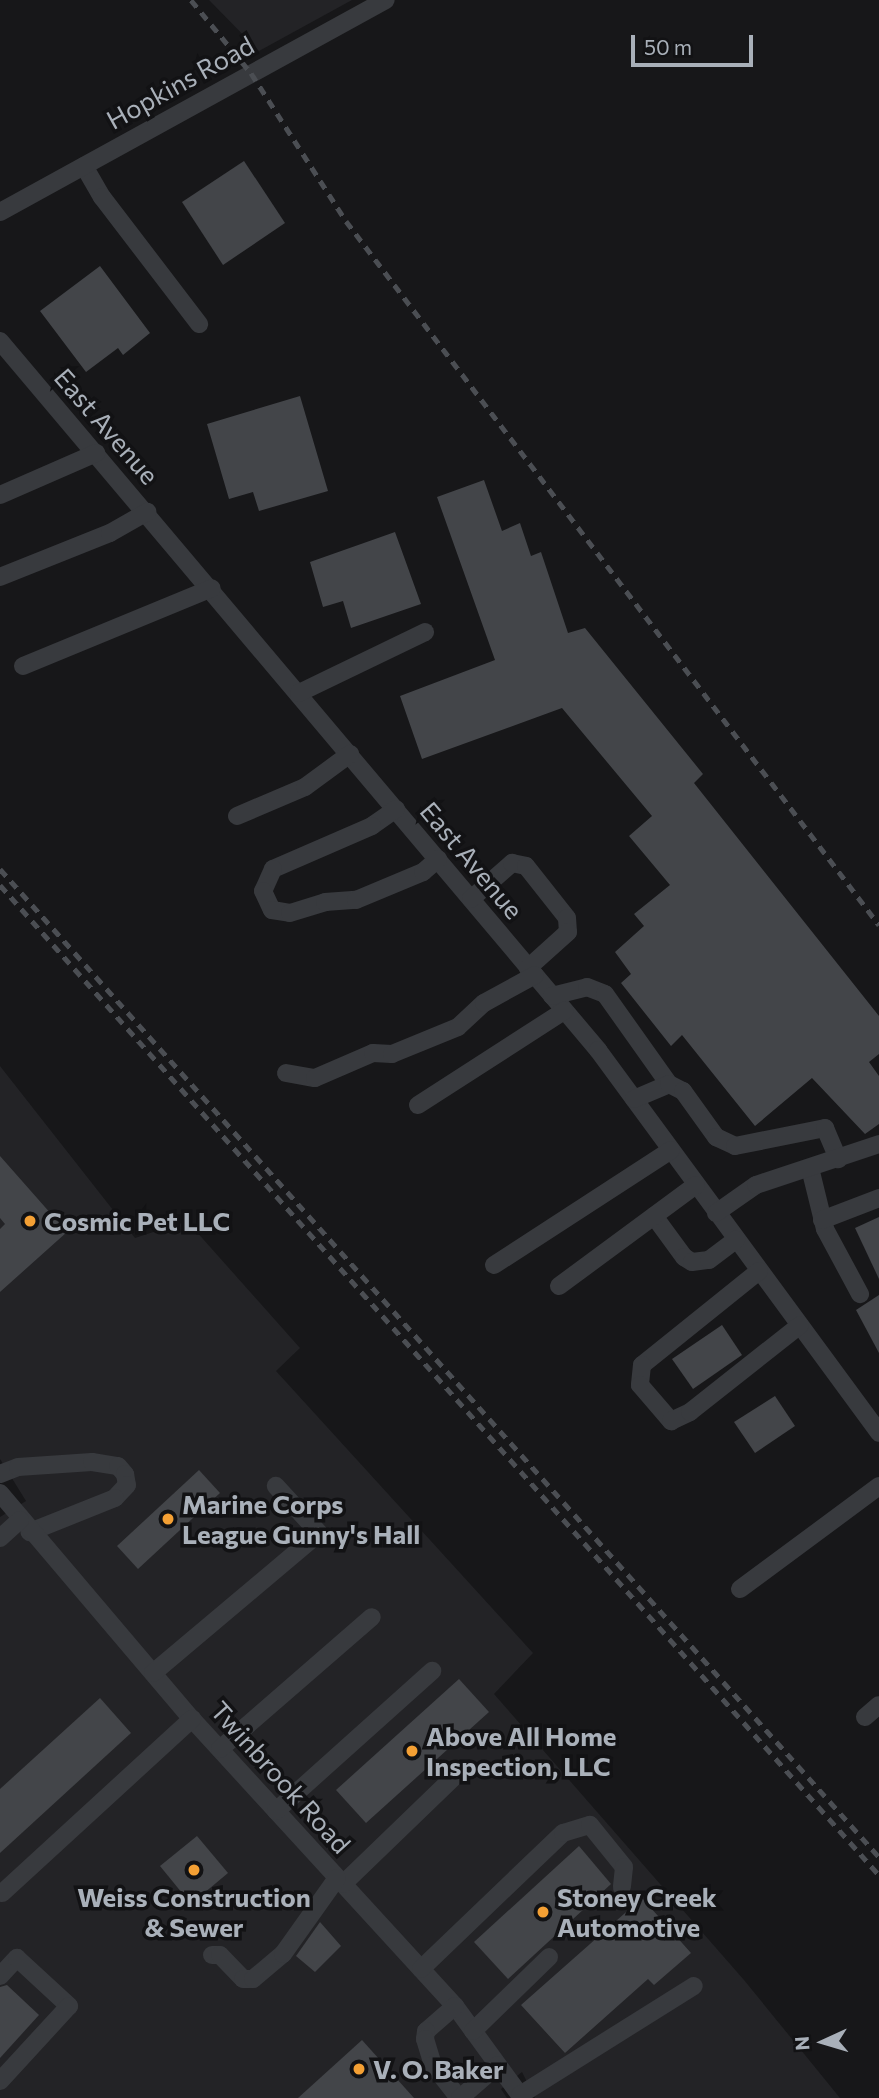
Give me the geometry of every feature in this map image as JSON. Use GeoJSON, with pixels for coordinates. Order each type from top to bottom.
{"type":"FeatureCollection","features":[{"type":"Feature","properties":{"kind":"street","name":"Hopkins Road"},"geometry":{"type":"LineString","coordinates":[[0,212],[386,0]]}},
{"type":"Feature","properties":{"kind":"street"},"geometry":{"type":"LineString","coordinates":[[84,166],[102,197],[199,324]]}},
{"type":"Feature","properties":{"kind":"street","name":"East Avenue"},"geometry":{"type":"LineString","coordinates":[[0,341],[212,588],[565,1011],[634,1099],[879,1433]]}},
{"type":"Feature","properties":{"kind":"street"},"geometry":{"type":"LineString","coordinates":[[0,495],[96,453]]}},
{"type":"Feature","properties":{"kind":"street"},"geometry":{"type":"LineString","coordinates":[[0,577],[110,533],[147,512]]}},
{"type":"Feature","properties":{"kind":"street"},"geometry":{"type":"LineString","coordinates":[[23,666],[212,588]]}},
{"type":"Feature","properties":{"kind":"street"},"geometry":{"type":"LineString","coordinates":[[299,693],[425,632]]}},
{"type":"Feature","properties":{"kind":"street"},"geometry":{"type":"LineString","coordinates":[[237,817],[305,787],[350,754]]}},
{"type":"Feature","properties":{"kind":"street"},"geometry":{"type":"LineString","coordinates":[[396,810],[372,825],[273,869],[263,891],[272,910],[290,913],[325,902],[356,900],[423,872],[438,859]]}},
{"type":"Feature","properties":{"kind":"street"},"geometry":{"type":"LineString","coordinates":[[286,1073],[314,1078],[373,1053],[392,1054],[458,1027],[484,1003],[531,971],[568,932],[567,918],[526,866],[512,863],[471,899]]}},
{"type":"Feature","properties":{"kind":"street"},"geometry":{"type":"LineString","coordinates":[[552,996],[587,987],[605,994],[669,1084],[683,1091],[716,1137],[734,1146],[825,1128],[838,1159]]}},
{"type":"Feature","properties":{"kind":"street"},"geometry":{"type":"LineString","coordinates":[[418,1105],[565,1011]]}},
{"type":"Feature","properties":{"kind":"street"},"geometry":{"type":"LineString","coordinates":[[634,1099],[669,1084]]}},
{"type":"Feature","properties":{"kind":"street"},"geometry":{"type":"LineString","coordinates":[[716,1213],[756,1185],[879,1144]]}},
{"type":"Feature","properties":{"kind":"street"},"geometry":{"type":"LineString","coordinates":[[494,1265],[671,1150]]}},
{"type":"Feature","properties":{"kind":"street"},"geometry":{"type":"LineString","coordinates":[[810,1168],[822,1220],[860,1294]]}},
{"type":"Feature","properties":{"kind":"street"},"geometry":{"type":"LineString","coordinates":[[559,1286],[696,1185]]}},
{"type":"Feature","properties":{"kind":"street"},"geometry":{"type":"LineString","coordinates":[[822,1220],[879,1198]]}},
{"type":"Feature","properties":{"kind":"street"},"geometry":{"type":"LineString","coordinates":[[654,1216],[684,1257],[692,1262],[709,1260],[737,1240]]}},
{"type":"Feature","properties":{"kind":"street"},"geometry":{"type":"LineString","coordinates":[[759,1270],[642,1365],[640,1385],[671,1421],[690,1412],[800,1325]]}},
{"type":"Feature","properties":{"kind":"street"},"geometry":{"type":"LineString","coordinates":[[0,1474],[18,1467],[92,1462],[118,1466],[125,1474],[127,1485],[115,1498],[25,1526],[0,1538]]}},
{"type":"Feature","properties":{"kind":"street"},"geometry":{"type":"LineString","coordinates":[[153,1673],[319,1533],[276,1486]]}},
{"type":"Feature","properties":{"kind":"street"},"geometry":{"type":"LineString","coordinates":[[740,1589],[879,1486]]}},
{"type":"Feature","properties":{"kind":"street","name":"Twinbrook Road"},"geometry":{"type":"LineString","coordinates":[[0,1493],[25,1526],[192,1719],[455,2006],[521,2097]]}},
{"type":"Feature","properties":{"kind":"street"},"geometry":{"type":"LineString","coordinates":[[220,1749],[372,1617]]}},
{"type":"Feature","properties":{"kind":"street"},"geometry":{"type":"LineString","coordinates":[[276,1811],[432,1671]]}},
{"type":"Feature","properties":{"kind":"street"},"geometry":{"type":"LineString","coordinates":[[2,1893],[192,1719]]}},
{"type":"Feature","properties":{"kind":"street"},"geometry":{"type":"LineString","coordinates":[[212,1955],[220,1955],[243,1979],[253,1979],[283,1954],[340,1881],[459,1772]]}},
{"type":"Feature","properties":{"kind":"street"},"geometry":{"type":"LineString","coordinates":[[421,1969],[564,1833],[590,1825],[624,1867],[622,1887]]}},
{"type":"Feature","properties":{"kind":"street"},"geometry":{"type":"LineString","coordinates":[[473,2031],[549,1956]]}},
{"type":"Feature","properties":{"kind":"street"},"geometry":{"type":"LineString","coordinates":[[0,1976],[17,1958],[69,2006],[0,2081]]}},
{"type":"Feature","properties":{"kind":"street"},"geometry":{"type":"LineString","coordinates":[[521,2097],[694,1986]]}},
{"type":"Feature","properties":{"kind":"street"},"geometry":{"type":"LineString","coordinates":[[455,2006],[426,2031],[425,2039],[433,2065],[459,2098],[498,2065]]}},
{"type":"Feature","properties":{"kind":"shaded area"},"geometry":{"type":"Polygon","coordinates":[[[209,0],[352,0],[259,51],[209,0]]]}},
{"type":"Feature","properties":{"kind":"shaded area"},"geometry":{"type":"Polygon","coordinates":[[[0,1066],[135,1238],[187,1221],[300,1348],[276,1371],[533,1653],[494,1694],[744,1980],[840,2098],[535,2098],[522,2072],[501,2089],[507,2098],[0,2098],[0,1517],[26,1501],[0,1459],[0,1066]]]}},
{"type":"Feature","properties":{"kind":"building"},"geometry":{"type":"Polygon","coordinates":[[[244,161],[285,223],[223,265],[182,202],[244,161]]]}},
{"type":"Feature","properties":{"kind":"building"},"geometry":{"type":"Polygon","coordinates":[[[100,266],[150,333],[123,355],[118,348],[86,372],[40,311],[100,266]]]}},
{"type":"Feature","properties":{"kind":"building"},"geometry":{"type":"Polygon","coordinates":[[[300,396],[328,491],[259,511],[253,492],[229,499],[207,424],[300,396]]]}},
{"type":"Feature","properties":{"kind":"building"},"geometry":{"type":"Polygon","coordinates":[[[484,480],[502,531],[520,523],[531,556],[541,552],[568,633],[585,628],[703,774],[694,783],[879,1016],[879,1054],[869,1062],[879,1076],[879,1124],[865,1134],[812,1078],[755,1126],[682,1035],[671,1046],[621,983],[631,974],[615,952],[644,926],[634,914],[670,885],[629,836],[652,816],[562,708],[422,759],[400,696],[495,660],[437,497],[484,480]]]}},
{"type":"Feature","properties":{"kind":"building"},"geometry":{"type":"Polygon","coordinates":[[[395,532],[421,604],[351,628],[343,601],[323,607],[310,562],[395,532]]]}},
{"type":"Feature","properties":{"kind":"building","name":"Cosmic Pet LLC"},"geometry":{"type":"Polygon","coordinates":[[[0,1156],[67,1232],[0,1292],[0,1229],[5,1224],[0,1218],[0,1156]]]}},
{"type":"Feature","properties":{"kind":"building"},"geometry":{"type":"Polygon","coordinates":[[[879,1217],[879,1279],[855,1228],[879,1217]]]}},
{"type":"Feature","properties":{"kind":"building"},"geometry":{"type":"Polygon","coordinates":[[[879,1295],[879,1353],[856,1310],[879,1295]]]}},
{"type":"Feature","properties":{"kind":"building"},"geometry":{"type":"Polygon","coordinates":[[[722,1325],[742,1355],[693,1389],[672,1359],[722,1325]]]}},
{"type":"Feature","properties":{"kind":"building"},"geometry":{"type":"Polygon","coordinates":[[[775,1396],[795,1426],[755,1453],[734,1422],[775,1396]]]}},
{"type":"Feature","properties":{"kind":"building","name":"Marine Corps League Gunny's Hall"},"geometry":{"type":"Polygon","coordinates":[[[199,1470],[220,1493],[138,1569],[117,1546],[199,1470]]]}},
{"type":"Feature","properties":{"kind":"building","name":"Above All Home Inspection, LLC"},"geometry":{"type":"Polygon","coordinates":[[[459,1679],[489,1712],[366,1823],[336,1790],[459,1679]]]}},
{"type":"Feature","properties":{"kind":"building"},"geometry":{"type":"Polygon","coordinates":[[[100,1698],[131,1733],[0,1853],[0,1789],[100,1698]]]}},
{"type":"Feature","properties":{"kind":"building","name":"Weiss Construction & Sewer"},"geometry":{"type":"Polygon","coordinates":[[[197,1836],[228,1873],[191,1904],[160,1866],[197,1836]]]}},
{"type":"Feature","properties":{"kind":"building","name":"Stoney Creek Automotive"},"geometry":{"type":"Polygon","coordinates":[[[579,1846],[611,1884],[508,1979],[474,1942],[579,1846]]]}},
{"type":"Feature","properties":{"kind":"building"},"geometry":{"type":"Polygon","coordinates":[[[642,1898],[691,1953],[654,1985],[648,1979],[565,2053],[521,2005],[642,1898]]]}},
{"type":"Feature","properties":{"kind":"building"},"geometry":{"type":"Polygon","coordinates":[[[320,1922],[341,1946],[315,1972],[296,1956],[320,1922]]]}},
{"type":"Feature","properties":{"kind":"building"},"geometry":{"type":"Polygon","coordinates":[[[7,1985],[39,2015],[0,2058],[0,1987],[7,1985]]]}},
{"type":"Feature","properties":{"kind":"building","name":"V. O. Baker"},"geometry":{"type":"Polygon","coordinates":[[[362,2040],[414,2098],[298,2098],[362,2040]]]}},
{"type":"Feature","properties":{"kind":"railway"},"geometry":{"type":"LineString","coordinates":[[191,0],[251,73],[346,221],[879,925]]}},
{"type":"Feature","properties":{"kind":"railway"},"geometry":{"type":"LineString","coordinates":[[0,869],[879,1857]]}},
{"type":"Feature","properties":{"kind":"railway"},"geometry":{"type":"LineString","coordinates":[[0,885],[879,1875]]}},
{"type":"Feature","properties":{"kind":"place","name":"Cosmic Pet LLC"},"geometry":{"type":"Point","coordinates":[30,1221]}},
{"type":"Feature","properties":{"kind":"place","name":"Marine Corps League Gunny's Hall"},"geometry":{"type":"Point","coordinates":[168,1519]}},
{"type":"Feature","properties":{"kind":"place","name":"Above All Home Inspection, LLC"},"geometry":{"type":"Point","coordinates":[412,1751]}},
{"type":"Feature","properties":{"kind":"place","name":"Weiss Construction & Sewer"},"geometry":{"type":"Point","coordinates":[194,1870]}},
{"type":"Feature","properties":{"kind":"place","name":"Stoney Creek Automotive"},"geometry":{"type":"Point","coordinates":[543,1912]}},
{"type":"Feature","properties":{"kind":"place","name":"V. O. Baker"},"geometry":{"type":"Point","coordinates":[359,2069]}}]}
